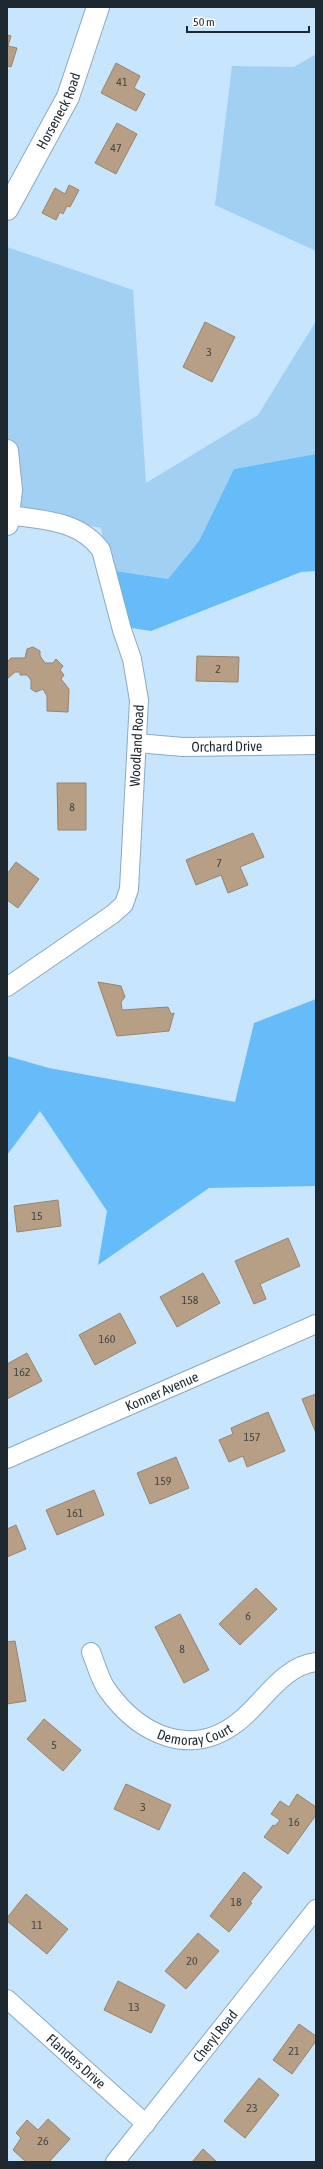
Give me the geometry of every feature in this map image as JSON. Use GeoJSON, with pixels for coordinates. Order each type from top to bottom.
{"type":"FeatureCollection","features":[{"type":"Feature","properties":{"kind":"street","name":"Horseneck Road"},"geometry":{"type":"LineString","coordinates":[[7,209],[68,97],[98,7]]}},
{"type":"Feature","properties":{"kind":"street"},"geometry":{"type":"LineString","coordinates":[[7,451],[10,490],[8,520]]}},
{"type":"Feature","properties":{"kind":"street","name":"Woodland Road"},"geometry":{"type":"LineString","coordinates":[[7,987],[113,914],[124,904],[130,889],[139,700],[133,666],[101,550],[94,541],[79,530],[55,522],[8,520]]}},
{"type":"Feature","properties":{"kind":"street","name":"Orchard Drive"},"geometry":{"type":"LineString","coordinates":[[137,743],[183,748],[316,745]]}},
{"type":"Feature","properties":{"kind":"street","name":"Konner Avenue"},"geometry":{"type":"LineString","coordinates":[[7,1459],[316,1324]]}},
{"type":"Feature","properties":{"kind":"street","name":"Demoray Court"},"geometry":{"type":"LineString","coordinates":[[91,1652],[107,1690],[131,1716],[164,1737],[188,1741],[208,1738],[238,1723],[286,1675],[303,1665],[316,1662]]}},
{"type":"Feature","properties":{"kind":"street","name":"Cheryl Road"},"geometry":{"type":"LineString","coordinates":[[115,2162],[316,1909]]}},
{"type":"Feature","properties":{"kind":"street","name":"Flanders Drive"},"geometry":{"type":"LineString","coordinates":[[7,1999],[146,2124]]}},
{"type":"Feature","properties":{"kind":"shaded area"},"geometry":{"type":"Polygon","coordinates":[[[316,54],[316,251],[215,205],[232,66],[294,67],[316,54]]]}},
{"type":"Feature","properties":{"kind":"shaded area"},"geometry":{"type":"Polygon","coordinates":[[[7,247],[133,290],[146,483],[258,415],[316,321],[316,454],[234,469],[199,541],[168,579],[109,570],[101,528],[9,508],[7,473],[7,247]]]}},
{"type":"Feature","properties":{"kind":"shaded area"},"geometry":{"type":"Polygon","coordinates":[[[316,454],[316,571],[301,572],[151,631],[119,626],[109,570],[168,579],[199,541],[234,469],[316,454]]]}},
{"type":"Feature","properties":{"kind":"shaded area"},"geometry":{"type":"Polygon","coordinates":[[[316,999],[316,1186],[209,1188],[98,1265],[107,1211],[40,1111],[7,1155],[7,1056],[49,1068],[235,1102],[254,1023],[316,999]]]}},
{"type":"Feature","properties":{"kind":"building"},"geometry":{"type":"Polygon","coordinates":[[[7,35],[11,36],[8,46],[17,48],[11,67],[7,66],[7,35]]]}},
{"type":"Feature","properties":{"kind":"building"},"geometry":{"type":"Polygon","coordinates":[[[116,63],[140,76],[134,88],[145,94],[136,111],[101,93],[116,63]]]}},
{"type":"Feature","properties":{"kind":"building"},"geometry":{"type":"Polygon","coordinates":[[[117,123],[137,134],[116,174],[95,163],[117,123]]]}},
{"type":"Feature","properties":{"kind":"building"},"geometry":{"type":"Polygon","coordinates":[[[69,185],[79,190],[70,207],[67,206],[63,214],[60,212],[56,220],[42,213],[55,188],[65,194],[69,185]]]}},
{"type":"Feature","properties":{"kind":"building"},"geometry":{"type":"Polygon","coordinates":[[[205,322],[235,337],[212,382],[183,367],[205,322]]]}},
{"type":"Feature","properties":{"kind":"building"},"geometry":{"type":"Polygon","coordinates":[[[33,647],[40,651],[40,656],[45,663],[53,663],[56,659],[63,666],[60,670],[64,675],[61,679],[69,689],[68,712],[47,711],[47,696],[43,689],[36,692],[31,689],[31,680],[27,675],[20,675],[20,672],[15,672],[7,679],[7,662],[11,658],[25,658],[27,649],[33,647]]]}},
{"type":"Feature","properties":{"kind":"building"},"geometry":{"type":"Polygon","coordinates":[[[197,656],[239,657],[238,682],[196,681],[197,656]]]}},
{"type":"Feature","properties":{"kind":"building"},"geometry":{"type":"Polygon","coordinates":[[[57,783],[86,783],[86,830],[58,830],[57,783]]]}},
{"type":"Feature","properties":{"kind":"building"},"geometry":{"type":"Polygon","coordinates":[[[253,833],[264,857],[240,867],[248,885],[228,893],[221,875],[196,885],[186,860],[253,833]]]}},
{"type":"Feature","properties":{"kind":"building"},"geometry":{"type":"Polygon","coordinates":[[[16,862],[39,879],[18,908],[7,900],[7,874],[16,862]]]}},
{"type":"Feature","properties":{"kind":"building"},"geometry":{"type":"Polygon","coordinates":[[[98,982],[121,986],[125,997],[121,1002],[122,1010],[168,1007],[171,1014],[174,1013],[169,1031],[117,1036],[98,982]]]}},
{"type":"Feature","properties":{"kind":"building"},"geometry":{"type":"Polygon","coordinates":[[[58,1200],[61,1226],[17,1232],[14,1206],[58,1200]]]}},
{"type":"Feature","properties":{"kind":"building"},"geometry":{"type":"Polygon","coordinates":[[[288,1238],[300,1266],[260,1284],[266,1299],[254,1304],[235,1261],[288,1238]]]}},
{"type":"Feature","properties":{"kind":"building"},"geometry":{"type":"Polygon","coordinates":[[[203,1273],[220,1303],[177,1327],[160,1297],[203,1273]]]}},
{"type":"Feature","properties":{"kind":"building"},"geometry":{"type":"Polygon","coordinates":[[[120,1313],[136,1343],[95,1365],[79,1335],[120,1313]]]}},
{"type":"Feature","properties":{"kind":"building"},"geometry":{"type":"Polygon","coordinates":[[[27,1353],[42,1381],[7,1399],[7,1364],[27,1353]]]}},
{"type":"Feature","properties":{"kind":"building"},"geometry":{"type":"Polygon","coordinates":[[[316,1394],[316,1433],[302,1399],[316,1394]]]}},
{"type":"Feature","properties":{"kind":"building"},"geometry":{"type":"Polygon","coordinates":[[[268,1412],[285,1451],[247,1467],[243,1456],[229,1462],[219,1440],[233,1434],[231,1428],[268,1412]]]}},
{"type":"Feature","properties":{"kind":"building"},"geometry":{"type":"Polygon","coordinates":[[[176,1457],[189,1488],[150,1504],[137,1473],[176,1457]]]}},
{"type":"Feature","properties":{"kind":"building"},"geometry":{"type":"Polygon","coordinates":[[[94,1490],[104,1515],[57,1535],[46,1510],[94,1490]]]}},
{"type":"Feature","properties":{"kind":"building"},"geometry":{"type":"Polygon","coordinates":[[[16,1525],[26,1549],[7,1557],[7,1529],[16,1525]]]}},
{"type":"Feature","properties":{"kind":"building"},"geometry":{"type":"Polygon","coordinates":[[[256,1588],[277,1609],[240,1645],[219,1624],[256,1588]]]}},
{"type":"Feature","properties":{"kind":"building"},"geometry":{"type":"Polygon","coordinates":[[[180,1614],[209,1670],[184,1683],[155,1627],[180,1614]]]}},
{"type":"Feature","properties":{"kind":"building"},"geometry":{"type":"Polygon","coordinates":[[[15,1641],[26,1701],[7,1704],[7,1642],[15,1641]]]}},
{"type":"Feature","properties":{"kind":"building"},"geometry":{"type":"Polygon","coordinates":[[[44,1719],[81,1750],[63,1771],[27,1739],[44,1719]]]}},
{"type":"Feature","properties":{"kind":"building"},"geometry":{"type":"Polygon","coordinates":[[[126,1784],[171,1805],[159,1830],[114,1809],[126,1784]]]}},
{"type":"Feature","properties":{"kind":"building"},"geometry":{"type":"Polygon","coordinates":[[[297,1794],[316,1807],[316,1815],[288,1854],[264,1837],[273,1825],[275,1826],[280,1820],[271,1814],[280,1801],[289,1807],[297,1794]]]}},
{"type":"Feature","properties":{"kind":"building"},"geometry":{"type":"Polygon","coordinates":[[[244,1872],[262,1887],[250,1902],[252,1903],[229,1932],[210,1916],[244,1872]]]}},
{"type":"Feature","properties":{"kind":"building"},"geometry":{"type":"Polygon","coordinates":[[[26,1894],[68,1929],[47,1954],[7,1921],[7,1918],[26,1894]]]}},
{"type":"Feature","properties":{"kind":"building"},"geometry":{"type":"Polygon","coordinates":[[[198,1933],[219,1951],[186,1989],[165,1971],[198,1933]]]}},
{"type":"Feature","properties":{"kind":"building"},"geometry":{"type":"Polygon","coordinates":[[[118,1981],[165,2005],[151,2033],[104,2010],[118,1981]]]}},
{"type":"Feature","properties":{"kind":"building"},"geometry":{"type":"Polygon","coordinates":[[[299,2024],[316,2036],[316,2041],[292,2074],[273,2060],[299,2024]]]}},
{"type":"Feature","properties":{"kind":"building"},"geometry":{"type":"Polygon","coordinates":[[[259,2078],[279,2095],[245,2138],[224,2121],[259,2078]]]}},
{"type":"Feature","properties":{"kind":"building"},"geometry":{"type":"Polygon","coordinates":[[[48,2119],[70,2139],[49,2162],[26,2162],[13,2150],[21,2138],[16,2133],[27,2120],[38,2130],[48,2119]]]}},
{"type":"Feature","properties":{"kind":"building"},"geometry":{"type":"Polygon","coordinates":[[[203,2149],[217,2162],[192,2162],[203,2149]]]}}]}
